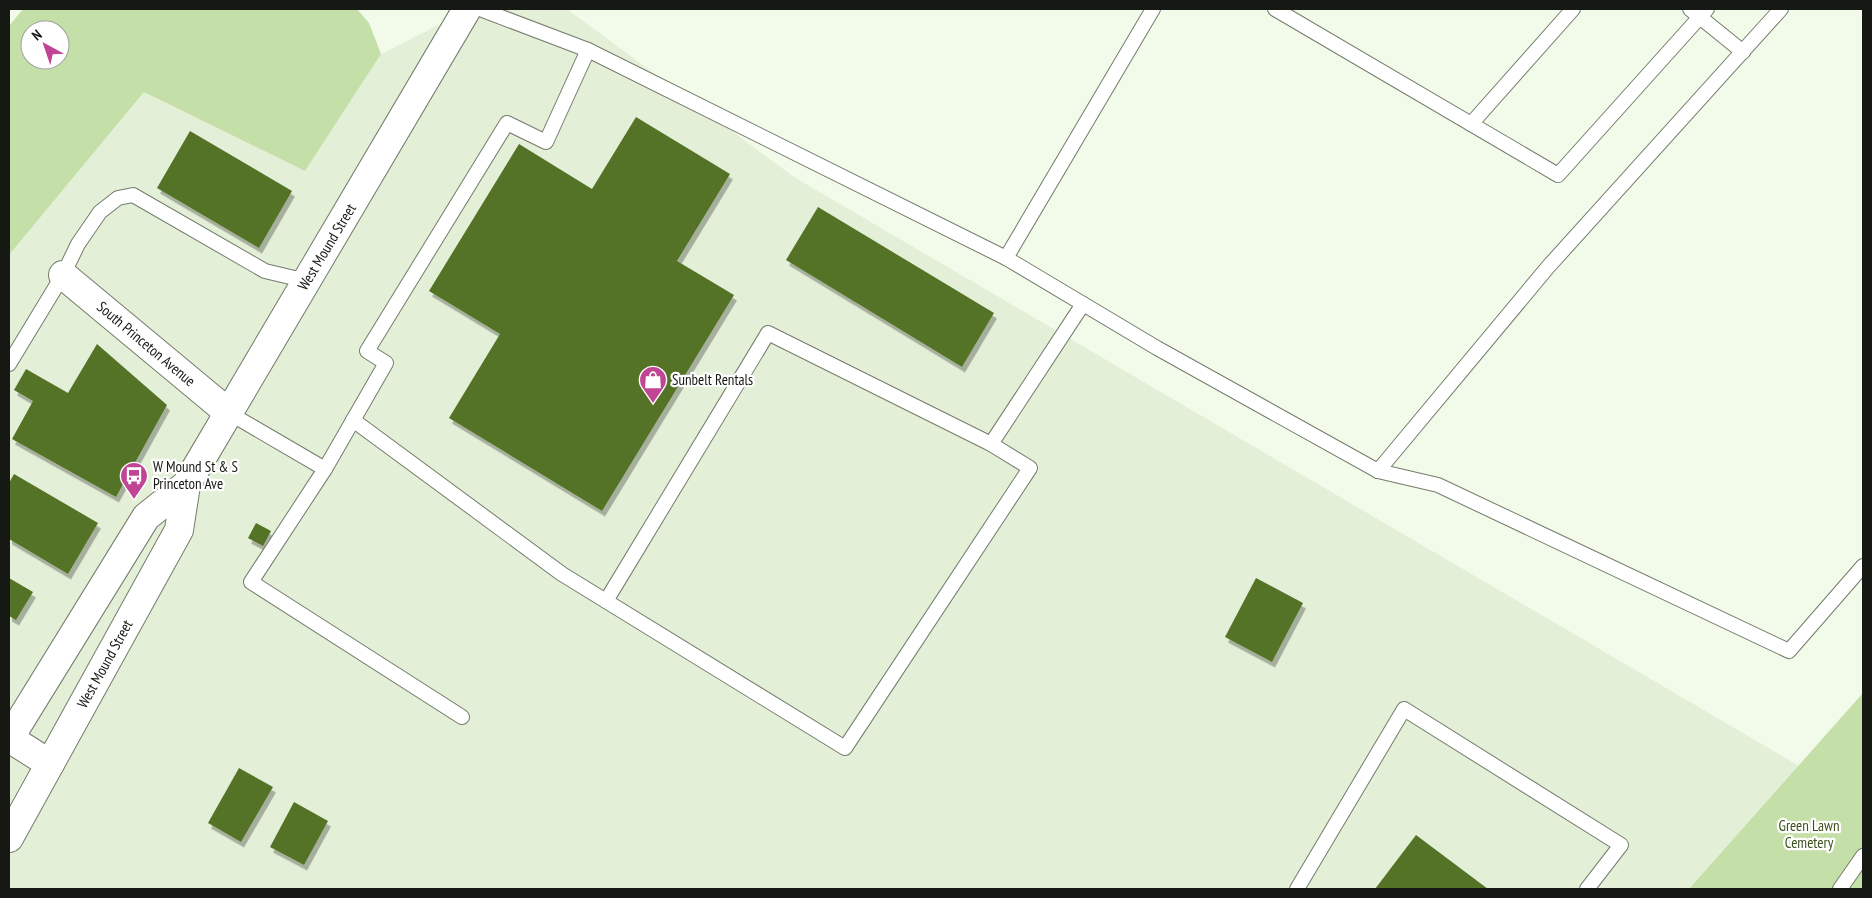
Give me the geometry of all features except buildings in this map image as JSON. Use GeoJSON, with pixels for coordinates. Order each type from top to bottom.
{"type":"FeatureCollection","features":[{"type":"Feature","properties":{"kind":"main road","name":"West Mound Street"},"geometry":{"type":"LineString","coordinates":[[9,738],[146,517],[186,485],[467,9]]}},
{"type":"Feature","properties":{"kind":"main road","name":"South Princeton Avenue"},"geometry":{"type":"LineString","coordinates":[[63,275],[230,412]]}},
{"type":"Feature","properties":{"kind":"main road","name":"West Mound Street"},"geometry":{"type":"LineString","coordinates":[[9,838],[179,530],[186,485]]}},
{"type":"Feature","properties":{"kind":"main road"},"geometry":{"type":"LineString","coordinates":[[9,738],[50,764]]}},
{"type":"Feature","properties":{"kind":"lane"},"geometry":{"type":"LineString","coordinates":[[480,9],[588,50],[1006,258],[1157,348],[1378,471],[1438,485],[1789,651],[1863,566]]}},
{"type":"Feature","properties":{"kind":"lane"},"geometry":{"type":"LineString","coordinates":[[1006,258],[1153,9]]}},
{"type":"Feature","properties":{"kind":"lane"},"geometry":{"type":"LineString","coordinates":[[1275,9],[1558,175],[1699,11],[1743,52]]}},
{"type":"Feature","properties":{"kind":"lane"},"geometry":{"type":"LineString","coordinates":[[1471,124],[1573,9]]}},
{"type":"Feature","properties":{"kind":"lane"},"geometry":{"type":"LineString","coordinates":[[1378,471],[1548,267],[1781,9]]}},
{"type":"Feature","properties":{"kind":"lane"},"geometry":{"type":"LineString","coordinates":[[462,717],[251,582],[325,469],[386,363],[367,351],[507,123],[546,142],[588,50]]}},
{"type":"Feature","properties":{"kind":"lane"},"geometry":{"type":"LineString","coordinates":[[9,364],[63,275],[78,244],[100,212],[118,198],[133,194],[265,272],[307,281]]}},
{"type":"Feature","properties":{"kind":"lane"},"geometry":{"type":"LineString","coordinates":[[991,444],[1083,304]]}},
{"type":"Feature","properties":{"kind":"lane"},"geometry":{"type":"LineString","coordinates":[[353,420],[562,574],[845,748],[1030,468],[991,444],[768,334],[606,601]]}},
{"type":"Feature","properties":{"kind":"lane"},"geometry":{"type":"LineString","coordinates":[[230,412],[325,469]]}},
{"type":"Feature","properties":{"kind":"lane"},"geometry":{"type":"LineString","coordinates":[[1297,889],[1404,709],[1621,845],[1586,889]]}},
{"type":"Feature","properties":{"kind":"lane"},"geometry":{"type":"LineString","coordinates":[[1840,889],[1863,856]]}},
{"type":"Feature","properties":{"kind":"shaded area"},"geometry":{"type":"Polygon","coordinates":[[[470,9],[567,9],[794,177],[1799,766],[1689,889],[9,889],[9,255],[144,92],[305,171],[381,54],[470,9]]]}},
{"type":"Feature","properties":{"kind":"green space"},"geometry":{"type":"Polygon","coordinates":[[[23,9],[357,9],[369,23],[381,54],[305,171],[144,92],[9,255],[9,26],[23,9]]]}},
{"type":"Feature","properties":{"kind":"green space","name":"Green Lawn Cemetery"},"geometry":{"type":"Polygon","coordinates":[[[1863,693],[1863,889],[1689,889],[1863,693]]]}},
{"type":"Feature","properties":{"kind":"place","name":"Sunbelt Rentals"},"geometry":{"type":"Point","coordinates":[653,404]}},
{"type":"Feature","properties":{"kind":"place","name":"W Mound St & S Princeton Ave"},"geometry":{"type":"Point","coordinates":[134,500]}}]}
